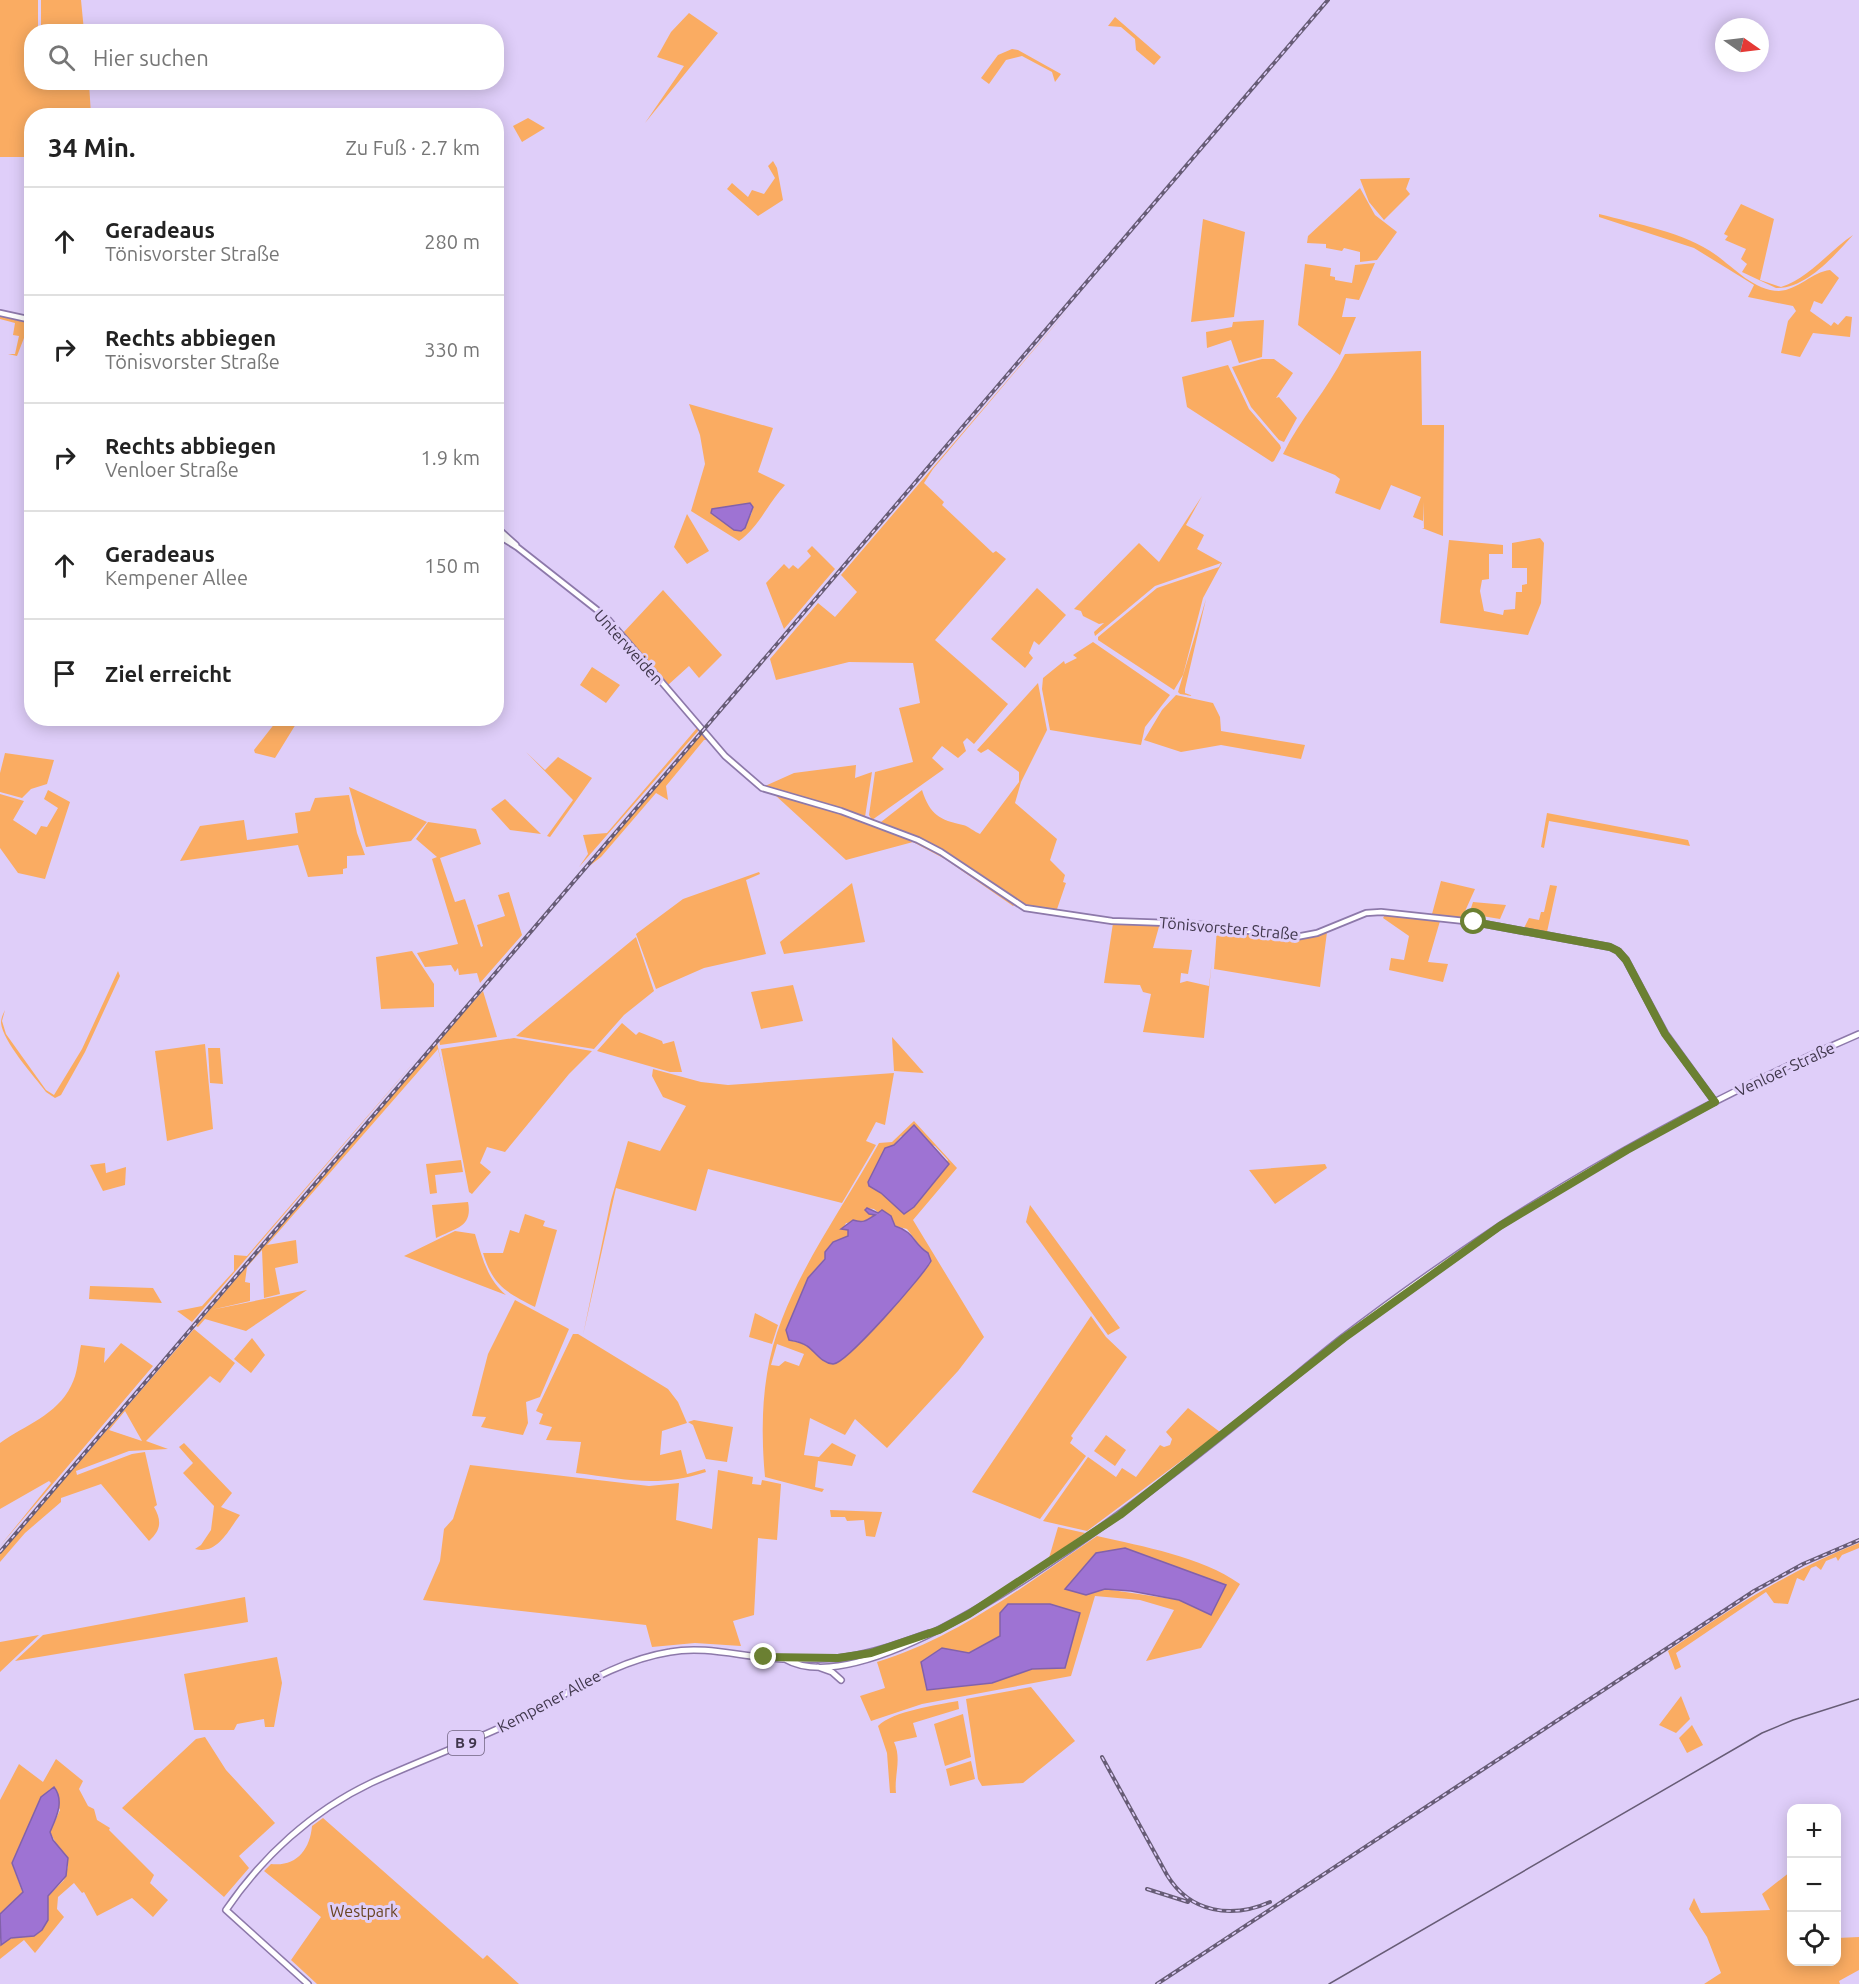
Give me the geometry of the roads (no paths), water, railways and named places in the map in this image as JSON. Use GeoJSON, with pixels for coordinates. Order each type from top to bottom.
{"type":"FeatureCollection","features":[{"type":"Feature","properties":{"kind":"main road"},"geometry":{"type":"LineString","coordinates":[[0,313],[24,318]]}},
{"type":"Feature","properties":{"kind":"main road","name":"Unterweiden"},"geometry":{"type":"LineString","coordinates":[[504,535],[606,618],[704,733]]}},
{"type":"Feature","properties":{"kind":"main road","name":"Tönisvorster Straße"},"geometry":{"type":"LineString","coordinates":[[704,733],[737,768],[765,789],[841,811],[918,840],[941,852],[1016,903],[1033,910],[1112,921],[1196,924],[1296,937],[1317,933],[1366,913],[1381,912],[1474,922],[1610,947],[1618,951],[1626,960],[1665,1034],[1715,1102]]}},
{"type":"Feature","properties":{"kind":"main road","name":"Venloer Straße"},"geometry":{"type":"LineString","coordinates":[[843,1660],[939,1630],[1005,1591],[1120,1515],[1344,1338],[1500,1226],[1617,1155],[1715,1102],[1859,1034]]}},
{"type":"Feature","properties":{"kind":"main road","name":"Kempener Allee"},"geometry":{"type":"LineString","coordinates":[[308,1984],[226,1910],[269,1856],[309,1821],[334,1803],[370,1784],[522,1717],[612,1668],[673,1651],[704,1651],[785,1659],[843,1660]]}},
{"type":"Feature","properties":{"kind":"main road","name":"Kempener Allee"},"geometry":{"type":"LineString","coordinates":[[785,1659],[810,1665],[839,1665],[843,1660]]}},
{"type":"Feature","properties":{"kind":"main road"},"geometry":{"type":"LineString","coordinates":[[810,1665],[832,1672],[841,1680]]}},
{"type":"Feature","properties":{"kind":"tram line"},"geometry":{"type":"LineString","coordinates":[[1329,1984],[1762,1733],[1793,1720],[1859,1699]]}},
{"type":"Feature","properties":{"kind":"railway"},"geometry":{"type":"LineString","coordinates":[[0,1552],[1328,0]]}},
{"type":"Feature","properties":{"kind":"railway"},"geometry":{"type":"LineString","coordinates":[[1157,1984],[1754,1591],[1803,1564],[1859,1540]]}},
{"type":"Feature","properties":{"kind":"railway"},"geometry":{"type":"LineString","coordinates":[[1102,1757],[1167,1875],[1187,1898],[1200,1905],[1227,1911],[1256,1907],[1270,1902]]}},
{"type":"Feature","properties":{"kind":"railway"},"geometry":{"type":"LineString","coordinates":[[1147,1889],[1188,1902]]}},
{"type":"Feature","properties":{"kind":"park label","name":"Westpark"},"geometry":{"type":"Point","coordinates":[364,1911]}}]}
